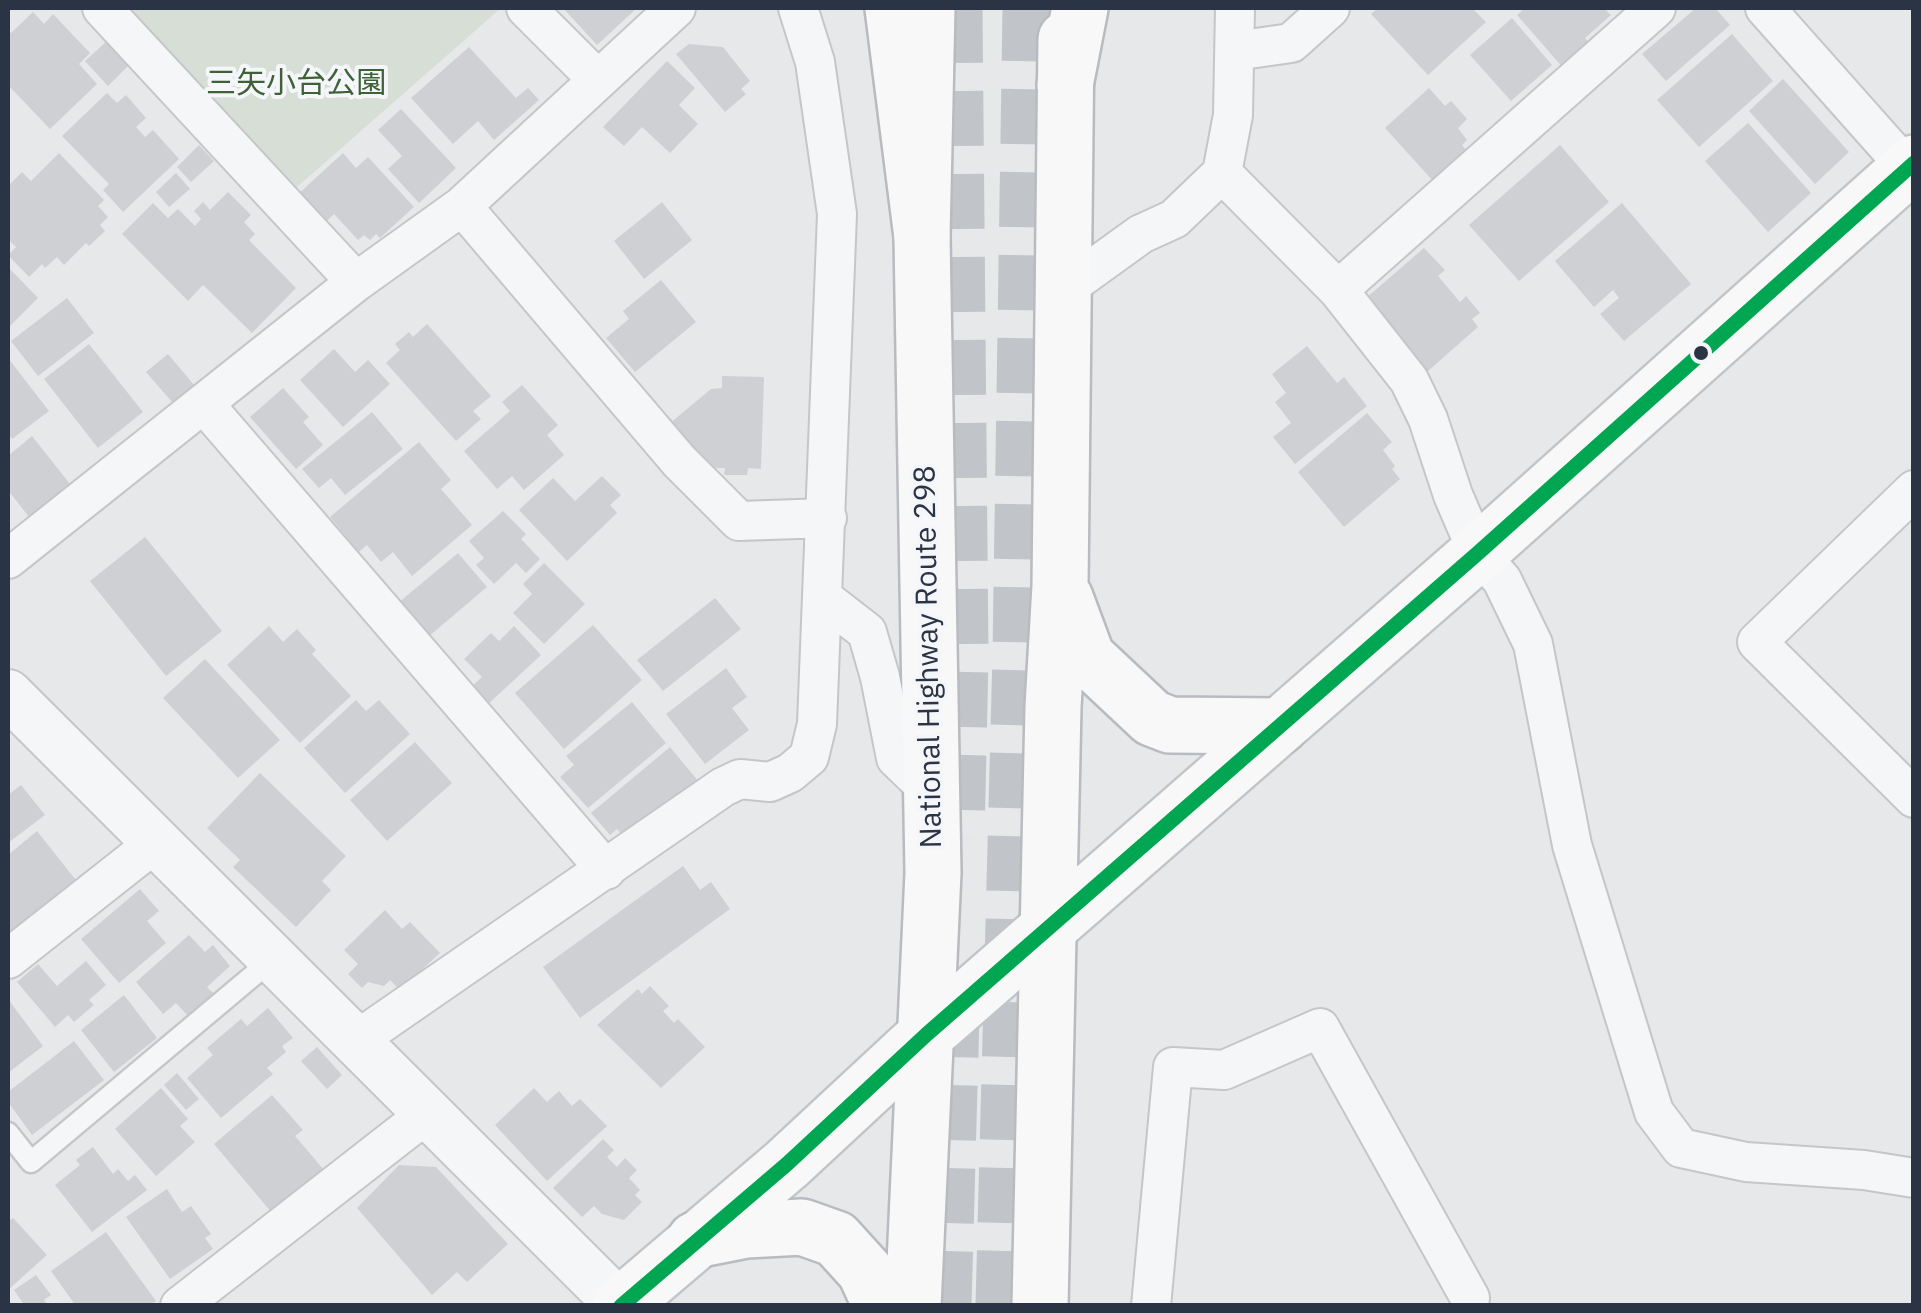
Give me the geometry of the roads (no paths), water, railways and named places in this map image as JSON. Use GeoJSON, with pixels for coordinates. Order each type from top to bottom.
{"type":"FeatureCollection","features":[{"type":"Feature","properties":{"kind":"main road"},"geometry":{"type":"LineString","coordinates":[[894,8],[922,236]]}},
{"type":"Feature","properties":{"kind":"main road","name":"National Highway Route 298"},"geometry":{"type":"LineString","coordinates":[[913,1306],[933,872],[922,236],[927,8]]}},
{"type":"Feature","properties":{"kind":"main road"},"geometry":{"type":"LineString","coordinates":[[1040,1306],[1047,931],[1060,586],[1067,8]]}},
{"type":"Feature","properties":{"kind":"main road"},"geometry":{"type":"LineString","coordinates":[[1065,85],[1080,8]]}},
{"type":"Feature","properties":{"kind":"main road"},"geometry":{"type":"LineString","coordinates":[[620,1305],[787,1164],[927,1034],[1478,553],[1910,166]]}},
{"type":"Feature","properties":{"kind":"main road"},"geometry":{"type":"LineString","coordinates":[[1060,586],[1087,657],[1152,718],[1170,726],[1280,726]]}},
{"type":"Feature","properties":{"kind":"main road"},"geometry":{"type":"LineString","coordinates":[[694,1240],[746,1230],[802,1228],[836,1239],[864,1271],[881,1306]]}},
{"type":"Feature","properties":{"kind":"street"},"geometry":{"type":"LineString","coordinates":[[102,8],[356,282]]}},
{"type":"Feature","properties":{"kind":"street"},"geometry":{"type":"LineString","coordinates":[[526,8],[598,80]]}},
{"type":"Feature","properties":{"kind":"street"},"geometry":{"type":"LineString","coordinates":[[8,559],[356,282],[462,206],[676,8]]}},
{"type":"Feature","properties":{"kind":"street"},"geometry":{"type":"LineString","coordinates":[[357,1040],[723,788],[740,779],[770,782],[809,758],[817,724],[837,214],[815,62],[798,8]]}},
{"type":"Feature","properties":{"kind":"street"},"geometry":{"type":"LineString","coordinates":[[1062,291],[1141,234],[1174,219],[1222,173],[1234,116],[1235,8]]}},
{"type":"Feature","properties":{"kind":"street"},"geometry":{"type":"LineString","coordinates":[[1236,51],[1291,44],[1330,8]]}},
{"type":"Feature","properties":{"kind":"street"},"geometry":{"type":"LineString","coordinates":[[1338,290],[1656,8]]}},
{"type":"Feature","properties":{"kind":"street"},"geometry":{"type":"LineString","coordinates":[[1783,14],[1910,166]]}},
{"type":"Feature","properties":{"kind":"street"},"geometry":{"type":"LineString","coordinates":[[1222,173],[1338,290],[1408,380],[1428,419],[1446,476],[1478,553],[1502,580],[1533,644],[1572,845],[1654,1112],[1680,1148],[1746,1162],[1864,1170],[1914,1178]]}},
{"type":"Feature","properties":{"kind":"street"},"geometry":{"type":"LineString","coordinates":[[462,206],[680,461],[739,521],[827,518]]}},
{"type":"Feature","properties":{"kind":"street"},"geometry":{"type":"LineString","coordinates":[[204,404],[606,870]]}},
{"type":"Feature","properties":{"kind":"street"},"geometry":{"type":"LineString","coordinates":[[1914,490],[1756,642],[1914,798]]}},
{"type":"Feature","properties":{"kind":"street"},"geometry":{"type":"LineString","coordinates":[[822,597],[867,632],[896,758],[930,791]]}},
{"type":"Feature","properties":{"kind":"street"},"geometry":{"type":"LineString","coordinates":[[8,694],[620,1305]]}},
{"type":"Feature","properties":{"kind":"street"},"geometry":{"type":"LineString","coordinates":[[8,959],[156,842]]}},
{"type":"Feature","properties":{"kind":"street"},"geometry":{"type":"LineString","coordinates":[[1151,1306],[1173,1067],[1224,1070],[1320,1028],[1470,1298]]}},
{"type":"Feature","properties":{"kind":"street"},"geometry":{"type":"LineString","coordinates":[[180,1306],[429,1112]]}},
{"type":"Feature","properties":{"kind":"lane"},"geometry":{"type":"LineString","coordinates":[[8,1133],[31,1162],[274,958]]}},
{"type":"Feature","properties":{"kind":"tunnel"},"geometry":{"type":"LineString","coordinates":[[955,8],[961,657],[957,838]]}},
{"type":"Feature","properties":{"kind":"tunnel"},"geometry":{"type":"LineString","coordinates":[[1003,1306],[1020,654],[1030,8]]}},
{"type":"Feature","properties":{"kind":"tunnel"},"geometry":{"type":"LineString","coordinates":[[944,1306],[952,1014]]}},
{"type":"Feature","properties":{"kind":"park label","name":"三矢小台公園"},"geometry":{"type":"Point","coordinates":[296,84]}}]}
